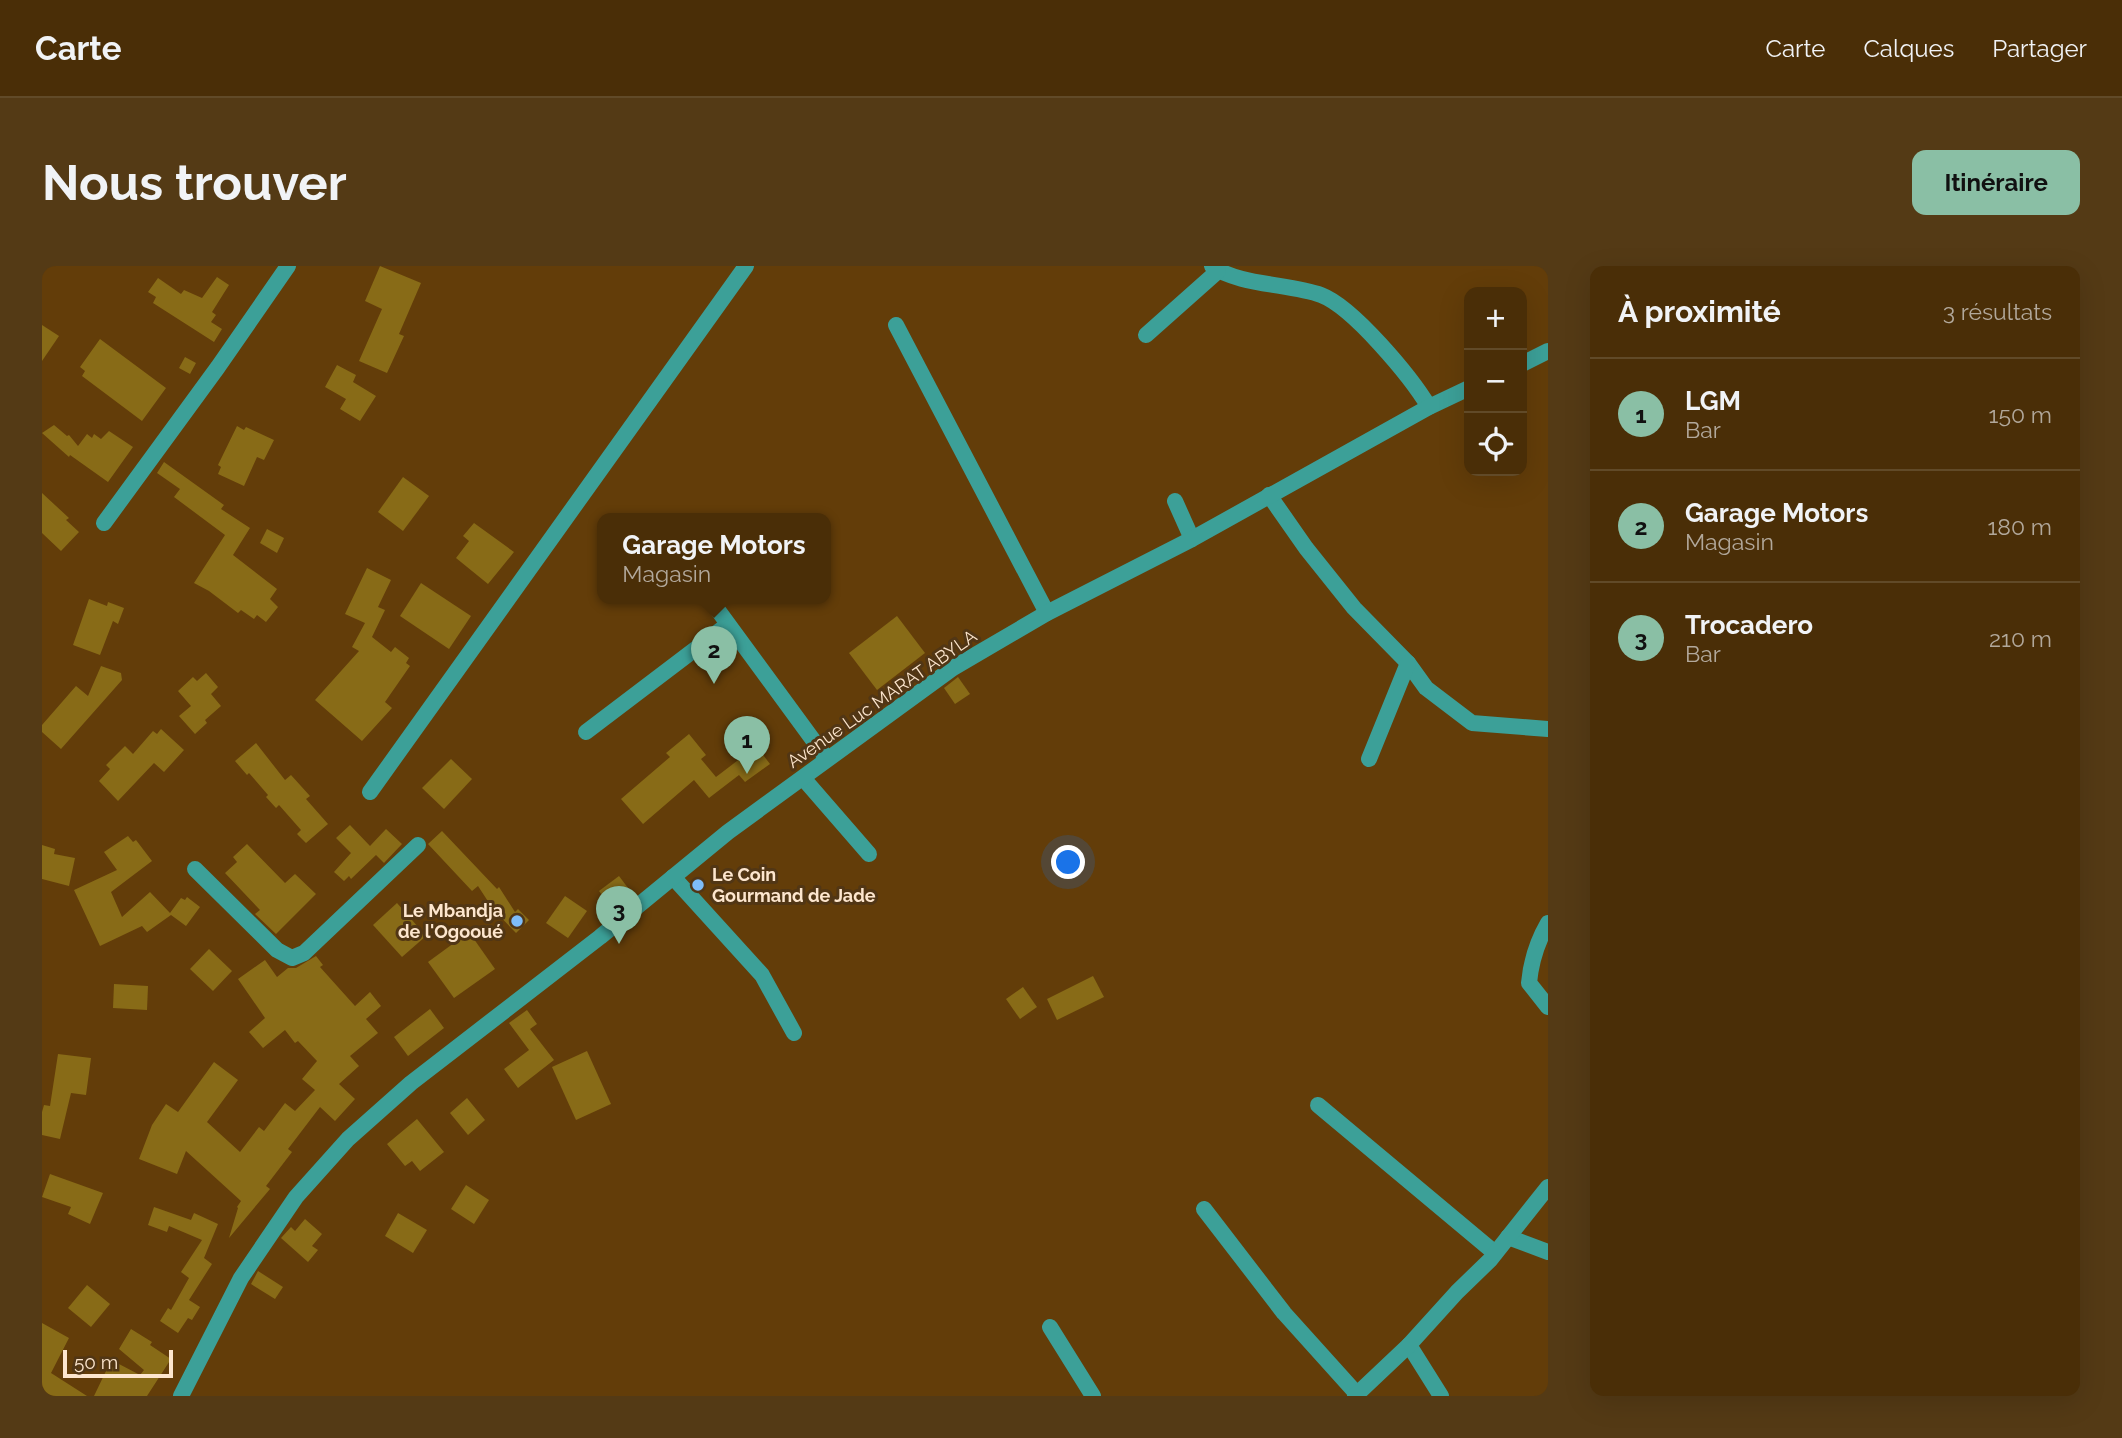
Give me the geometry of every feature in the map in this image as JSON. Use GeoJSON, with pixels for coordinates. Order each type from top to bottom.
{"type":"FeatureCollection","features":[{"type":"Feature","properties":{"kind":"street"},"geometry":{"type":"LineString","coordinates":[[104,523],[288,266]]}},
{"type":"Feature","properties":{"kind":"street"},"geometry":{"type":"LineString","coordinates":[[370,792],[739,268]]}},
{"type":"Feature","properties":{"kind":"street"},"geometry":{"type":"LineString","coordinates":[[1146,335],[1215,268],[1321,295],[1337,303],[1401,367],[1429,407]]}},
{"type":"Feature","properties":{"kind":"street"},"geometry":{"type":"LineString","coordinates":[[896,325],[1047,613]]}},
{"type":"Feature","properties":{"kind":"street"},"geometry":{"type":"LineString","coordinates":[[1527,362],[1548,351]]}},
{"type":"Feature","properties":{"kind":"street","name":"Avenue Luc MARAT ABYLA"},"geometry":{"type":"LineString","coordinates":[[181,1396],[241,1278],[288,1207],[321,1166],[411,1083],[728,832],[953,668],[1047,613],[1192,539],[1429,407],[1464,390]]}},
{"type":"Feature","properties":{"kind":"street"},"geometry":{"type":"LineString","coordinates":[[1269,495],[1306,548],[1354,608],[1408,663],[1426,688],[1472,723],[1548,729]]}},
{"type":"Feature","properties":{"kind":"street"},"geometry":{"type":"LineString","coordinates":[[1175,501],[1192,539]]}},
{"type":"Feature","properties":{"kind":"street"},"geometry":{"type":"LineString","coordinates":[[713,604],[827,759]]}},
{"type":"Feature","properties":{"kind":"street"},"geometry":{"type":"LineString","coordinates":[[586,732],[727,625]]}},
{"type":"Feature","properties":{"kind":"street"},"geometry":{"type":"LineString","coordinates":[[1369,759],[1408,663]]}},
{"type":"Feature","properties":{"kind":"street"},"geometry":{"type":"LineString","coordinates":[[803,778],[869,855]]}},
{"type":"Feature","properties":{"kind":"street"},"geometry":{"type":"LineString","coordinates":[[195,869],[277,950],[292,957],[304,953],[418,845]]}},
{"type":"Feature","properties":{"kind":"street"},"geometry":{"type":"LineString","coordinates":[[673,877],[762,975],[794,1033]]}},
{"type":"Feature","properties":{"kind":"street"},"geometry":{"type":"LineString","coordinates":[[1548,923],[1539,938],[1531,966],[1530,983],[1548,1007]]}},
{"type":"Feature","properties":{"kind":"street"},"geometry":{"type":"LineString","coordinates":[[1318,1105],[1495,1253]]}},
{"type":"Feature","properties":{"kind":"street"},"geometry":{"type":"LineString","coordinates":[[1204,1209],[1284,1314],[1356,1395],[1409,1345],[1495,1253],[1548,1187]]}},
{"type":"Feature","properties":{"kind":"street"},"geometry":{"type":"LineString","coordinates":[[1508,1237],[1548,1252]]}},
{"type":"Feature","properties":{"kind":"street"},"geometry":{"type":"LineString","coordinates":[[1050,1327],[1093,1396]]}},
{"type":"Feature","properties":{"kind":"street"},"geometry":{"type":"LineString","coordinates":[[1409,1345],[1441,1396]]}},
{"type":"Feature","properties":{"kind":"building"},"geometry":{"type":"Polygon","coordinates":[[[380,266],[421,283],[399,334],[404,336],[387,373],[359,361],[382,309],[365,301],[380,266]]]}},
{"type":"Feature","properties":{"kind":"building"},"geometry":{"type":"Polygon","coordinates":[[[217,277],[229,285],[212,312],[216,315],[211,322],[222,329],[214,342],[153,303],[156,297],[148,292],[158,278],[181,294],[184,290],[202,298],[217,277]]]}},
{"type":"Feature","properties":{"kind":"building"},"geometry":{"type":"Polygon","coordinates":[[[42,325],[59,336],[42,361],[42,325]]]}},
{"type":"Feature","properties":{"kind":"building"},"geometry":{"type":"Polygon","coordinates":[[[100,339],[166,388],[142,421],[82,376],[85,371],[80,367],[100,339]]]}},
{"type":"Feature","properties":{"kind":"building"},"geometry":{"type":"Polygon","coordinates":[[[185,357],[196,363],[190,374],[179,368],[185,357]]]}},
{"type":"Feature","properties":{"kind":"building"},"geometry":{"type":"Polygon","coordinates":[[[337,365],[356,375],[353,382],[376,396],[360,421],[340,409],[346,399],[325,387],[337,365]]]}},
{"type":"Feature","properties":{"kind":"building"},"geometry":{"type":"Polygon","coordinates":[[[54,425],[69,435],[78,446],[87,434],[92,438],[94,434],[101,439],[109,431],[133,447],[108,482],[70,455],[69,457],[42,433],[54,425]]]}},
{"type":"Feature","properties":{"kind":"building"},"geometry":{"type":"Polygon","coordinates":[[[237,426],[244,430],[246,427],[274,440],[264,460],[257,457],[244,486],[218,474],[221,467],[218,465],[237,426]]]}},
{"type":"Feature","properties":{"kind":"building"},"geometry":{"type":"Polygon","coordinates":[[[164,462],[224,505],[221,509],[250,528],[233,555],[277,589],[270,599],[278,607],[266,622],[257,615],[254,619],[241,610],[238,613],[194,583],[225,535],[174,497],[180,489],[157,473],[164,462]]]}},
{"type":"Feature","properties":{"kind":"building"},"geometry":{"type":"Polygon","coordinates":[[[403,477],[429,496],[403,531],[378,512],[403,477]]]}},
{"type":"Feature","properties":{"kind":"building"},"geometry":{"type":"Polygon","coordinates":[[[42,493],[69,518],[66,520],[79,532],[61,551],[42,533],[42,493]]]}},
{"type":"Feature","properties":{"kind":"building"},"geometry":{"type":"Polygon","coordinates":[[[474,523],[514,552],[488,584],[456,558],[469,541],[463,536],[474,523]]]}},
{"type":"Feature","properties":{"kind":"building"},"geometry":{"type":"Polygon","coordinates":[[[267,529],[284,538],[277,553],[260,543],[267,529]]]}},
{"type":"Feature","properties":{"kind":"building"},"geometry":{"type":"Polygon","coordinates":[[[367,568],[391,580],[378,607],[385,610],[372,637],[391,652],[395,647],[409,658],[406,663],[410,666],[385,702],[392,708],[362,741],[315,700],[359,651],[352,647],[365,623],[345,614],[367,568]]]}},
{"type":"Feature","properties":{"kind":"building"},"geometry":{"type":"Polygon","coordinates":[[[421,583],[471,616],[449,649],[400,616],[421,583]]]}},
{"type":"Feature","properties":{"kind":"building"},"geometry":{"type":"Polygon","coordinates":[[[89,599],[107,606],[108,602],[124,608],[118,624],[113,621],[100,655],[73,645],[89,599]]]}},
{"type":"Feature","properties":{"kind":"building"},"geometry":{"type":"Polygon","coordinates":[[[897,616],[925,653],[877,690],[849,653],[897,616]]]}},
{"type":"Feature","properties":{"kind":"building"},"geometry":{"type":"Polygon","coordinates":[[[101,666],[121,673],[122,680],[61,749],[42,732],[42,725],[76,686],[88,696],[101,666]]]}},
{"type":"Feature","properties":{"kind":"building"},"geometry":{"type":"Polygon","coordinates":[[[206,673],[218,687],[211,694],[221,706],[205,720],[207,723],[195,734],[179,716],[191,706],[178,691],[193,677],[197,681],[206,673]]]}},
{"type":"Feature","properties":{"kind":"building"},"geometry":{"type":"Polygon","coordinates":[[[958,677],[970,694],[955,704],[944,688],[958,677]]]}},
{"type":"Feature","properties":{"kind":"building"},"geometry":{"type":"Polygon","coordinates":[[[161,729],[184,750],[164,772],[154,763],[118,801],[99,781],[110,769],[106,765],[125,746],[133,754],[153,731],[157,734],[161,729]]]}},
{"type":"Feature","properties":{"kind":"building"},"geometry":{"type":"Polygon","coordinates":[[[689,734],[706,755],[701,759],[716,777],[750,751],[753,755],[760,751],[770,764],[745,782],[739,775],[709,798],[694,780],[643,824],[621,799],[670,757],[666,753],[689,734]]]}},
{"type":"Feature","properties":{"kind":"building"},"geometry":{"type":"Polygon","coordinates":[[[256,743],[285,780],[291,775],[310,796],[306,799],[328,824],[306,843],[297,834],[301,830],[279,805],[276,808],[249,773],[247,775],[235,761],[256,743]]]}},
{"type":"Feature","properties":{"kind":"building"},"geometry":{"type":"Polygon","coordinates":[[[451,759],[472,779],[444,809],[422,788],[451,759]]]}},
{"type":"Feature","properties":{"kind":"building"},"geometry":{"type":"Polygon","coordinates":[[[350,825],[370,846],[386,829],[402,844],[384,863],[376,855],[351,879],[349,876],[344,881],[334,872],[351,853],[336,838],[350,825]]]}},
{"type":"Feature","properties":{"kind":"building"},"geometry":{"type":"Polygon","coordinates":[[[442,831],[497,889],[499,887],[515,912],[518,909],[529,920],[516,933],[493,909],[478,886],[472,891],[428,844],[442,831]]]}},
{"type":"Feature","properties":{"kind":"building"},"geometry":{"type":"Polygon","coordinates":[[[128,836],[133,842],[136,840],[152,861],[111,892],[122,917],[150,892],[170,913],[181,898],[185,900],[187,897],[200,907],[186,926],[171,915],[147,932],[142,926],[100,946],[74,890],[117,870],[104,852],[128,836]]]}},
{"type":"Feature","properties":{"kind":"building"},"geometry":{"type":"Polygon","coordinates":[[[247,844],[285,883],[295,874],[316,894],[276,934],[255,914],[260,910],[225,873],[237,862],[233,857],[247,844]]]}},
{"type":"Feature","properties":{"kind":"building"},"geometry":{"type":"Polygon","coordinates":[[[42,845],[55,849],[54,854],[75,858],[69,886],[42,879],[42,845]]]}},
{"type":"Feature","properties":{"kind":"building"},"geometry":{"type":"Polygon","coordinates":[[[619,876],[634,896],[614,911],[599,891],[619,876]]]}},
{"type":"Feature","properties":{"kind":"building"},"geometry":{"type":"Polygon","coordinates":[[[565,896],[587,911],[568,938],[546,923],[565,896]]]}},
{"type":"Feature","properties":{"kind":"building"},"geometry":{"type":"Polygon","coordinates":[[[397,903],[426,936],[402,957],[373,925],[397,903]]]}},
{"type":"Feature","properties":{"kind":"building"},"geometry":{"type":"Polygon","coordinates":[[[469,932],[495,969],[454,998],[428,962],[469,932]]]}},
{"type":"Feature","properties":{"kind":"building"},"geometry":{"type":"Polygon","coordinates":[[[209,949],[232,971],[213,991],[190,969],[209,949]]]}},
{"type":"Feature","properties":{"kind":"building"},"geometry":{"type":"Polygon","coordinates":[[[316,956],[323,965],[320,967],[355,1006],[370,992],[381,1006],[366,1019],[378,1033],[350,1056],[359,1066],[339,1084],[355,1099],[335,1121],[320,1107],[288,1149],[292,1152],[266,1186],[270,1189],[229,1238],[241,1201],[186,1151],[177,1174],[139,1159],[152,1125],[166,1104],[178,1112],[214,1062],[238,1080],[207,1122],[240,1152],[259,1127],[264,1131],[285,1103],[295,1111],[315,1090],[302,1079],[317,1061],[298,1041],[295,1043],[285,1030],[263,1048],[249,1032],[265,1018],[238,979],[265,960],[277,977],[288,968],[296,968],[316,956]]]}},
{"type":"Feature","properties":{"kind":"building"},"geometry":{"type":"Polygon","coordinates":[[[1093,976],[1104,997],[1057,1020],[1047,999],[1093,976]]]}},
{"type":"Feature","properties":{"kind":"building"},"geometry":{"type":"Polygon","coordinates":[[[114,984],[148,986],[147,1010],[113,1008],[114,984]]]}},
{"type":"Feature","properties":{"kind":"building"},"geometry":{"type":"Polygon","coordinates":[[[1023,987],[1037,1007],[1020,1019],[1006,999],[1023,987]]]}},
{"type":"Feature","properties":{"kind":"building"},"geometry":{"type":"Polygon","coordinates":[[[430,1009],[444,1028],[408,1056],[394,1037],[430,1009]]]}},
{"type":"Feature","properties":{"kind":"building"},"geometry":{"type":"Polygon","coordinates":[[[527,1010],[537,1024],[530,1029],[554,1060],[518,1088],[504,1069],[529,1050],[509,1023],[527,1010]]]}},
{"type":"Feature","properties":{"kind":"building"},"geometry":{"type":"Polygon","coordinates":[[[587,1051],[611,1104],[576,1120],[552,1067],[587,1051]]]}},
{"type":"Feature","properties":{"kind":"building"},"geometry":{"type":"Polygon","coordinates":[[[58,1054],[91,1058],[86,1095],[71,1093],[60,1139],[42,1135],[42,1112],[44,1105],[50,1106],[58,1054]]]}},
{"type":"Feature","properties":{"kind":"building"},"geometry":{"type":"Polygon","coordinates":[[[467,1098],[485,1120],[468,1135],[450,1113],[467,1098]]]}},
{"type":"Feature","properties":{"kind":"building"},"geometry":{"type":"Polygon","coordinates":[[[417,1119],[444,1152],[420,1171],[412,1161],[405,1166],[387,1144],[417,1119]]]}},
{"type":"Feature","properties":{"kind":"building"},"geometry":{"type":"Polygon","coordinates":[[[50,1174],[103,1193],[90,1224],[68,1214],[71,1207],[42,1197],[50,1174]]]}},
{"type":"Feature","properties":{"kind":"building"},"geometry":{"type":"Polygon","coordinates":[[[466,1185],[489,1200],[474,1224],[451,1209],[466,1185]]]}},
{"type":"Feature","properties":{"kind":"building"},"geometry":{"type":"Polygon","coordinates":[[[154,1207],[191,1220],[194,1213],[218,1224],[204,1258],[212,1264],[189,1300],[200,1307],[192,1320],[188,1318],[178,1333],[160,1321],[168,1308],[171,1310],[189,1278],[181,1272],[202,1240],[169,1226],[167,1232],[148,1225],[154,1207]]]}},
{"type":"Feature","properties":{"kind":"building"},"geometry":{"type":"Polygon","coordinates":[[[398,1213],[427,1230],[413,1253],[385,1236],[398,1213]]]}},
{"type":"Feature","properties":{"kind":"building"},"geometry":{"type":"Polygon","coordinates":[[[305,1219],[322,1234],[312,1246],[318,1250],[308,1262],[281,1238],[291,1227],[295,1231],[305,1219]]]}},
{"type":"Feature","properties":{"kind":"building"},"geometry":{"type":"Polygon","coordinates":[[[258,1271],[283,1287],[275,1299],[251,1284],[258,1271]]]}},
{"type":"Feature","properties":{"kind":"building"},"geometry":{"type":"Polygon","coordinates":[[[87,1285],[110,1304],[91,1327],[68,1308],[87,1285]]]}},
{"type":"Feature","properties":{"kind":"building"},"geometry":{"type":"Polygon","coordinates":[[[42,1323],[69,1338],[51,1373],[87,1396],[42,1396],[42,1323]]]}},
{"type":"Feature","properties":{"kind":"building"},"geometry":{"type":"Polygon","coordinates":[[[131,1329],[152,1342],[150,1345],[171,1359],[147,1396],[94,1396],[106,1371],[119,1364],[140,1375],[144,1370],[119,1349],[131,1329]]]}},
{"type":"Feature","properties":{"kind":"place","name":"Garage Motors"},"geometry":{"type":"Point","coordinates":[714,684]}},
{"type":"Feature","properties":{"kind":"place","name":"LGM"},"geometry":{"type":"Point","coordinates":[747,774]}},
{"type":"Feature","properties":{"kind":"place","name":"Le Coin Gourmand de Jade"},"geometry":{"type":"Point","coordinates":[698,885]}},
{"type":"Feature","properties":{"kind":"place","name":"Le Mbandja de l'Ogooué"},"geometry":{"type":"Point","coordinates":[517,921]}},
{"type":"Feature","properties":{"kind":"place","name":"Trocadero"},"geometry":{"type":"Point","coordinates":[619,944]}}]}
